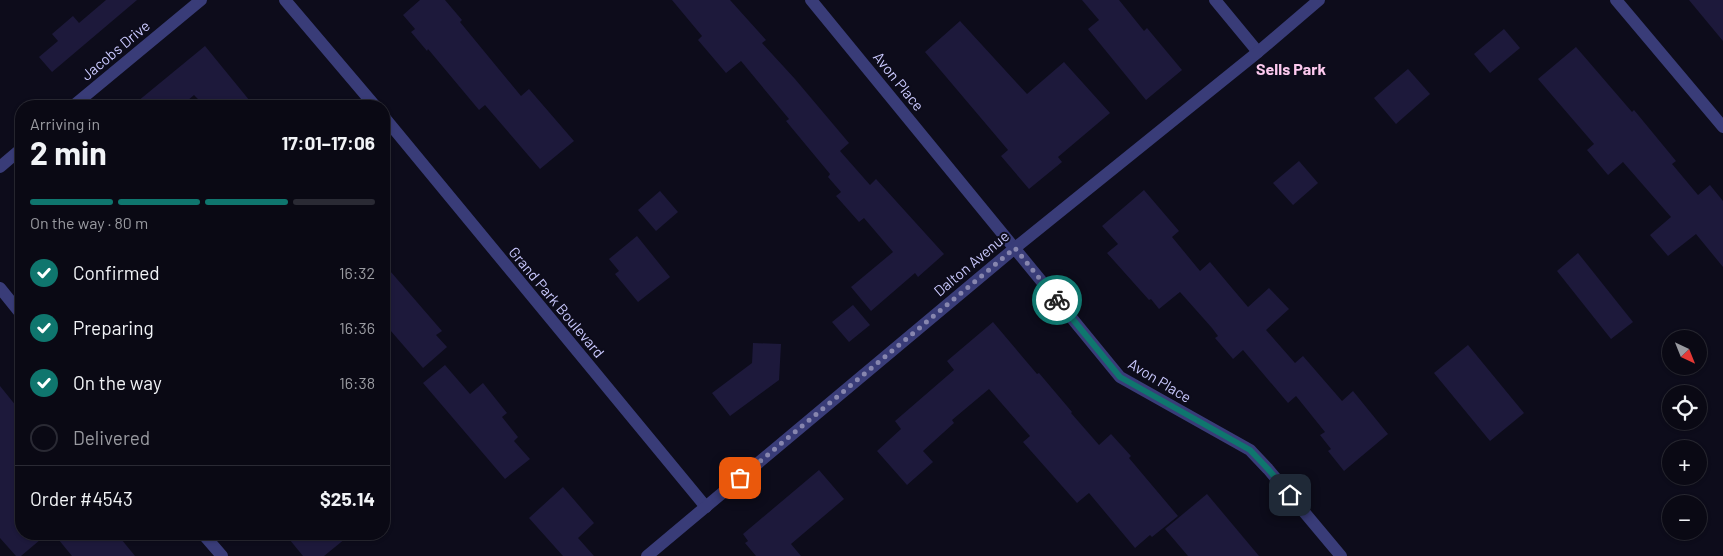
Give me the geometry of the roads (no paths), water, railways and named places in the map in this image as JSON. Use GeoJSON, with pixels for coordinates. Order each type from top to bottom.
{"type":"FeatureCollection","features":[{"type":"Feature","properties":{"kind":"street","name":"Jacobs Drive"},"geometry":{"type":"LineString","coordinates":[[80,100],[201,0]]}},
{"type":"Feature","properties":{"kind":"street"},"geometry":{"type":"LineString","coordinates":[[285,0],[370,100]]}},
{"type":"Feature","properties":{"kind":"street","name":"Avon Place"},"geometry":{"type":"LineString","coordinates":[[811,0],[1120,377],[1250,450],[1341,556]]}},
{"type":"Feature","properties":{"kind":"street"},"geometry":{"type":"LineString","coordinates":[[1215,0],[1258,52]]}},
{"type":"Feature","properties":{"kind":"street","name":"Dalton Avenue"},"geometry":{"type":"LineString","coordinates":[[647,556],[1015,248],[1258,52],[1319,0]]}},
{"type":"Feature","properties":{"kind":"street"},"geometry":{"type":"LineString","coordinates":[[1616,0],[1723,127]]}},
{"type":"Feature","properties":{"kind":"street","name":"Grand Park Boulevard"},"geometry":{"type":"LineString","coordinates":[[390,124],[706,507]]}},
{"type":"Feature","properties":{"kind":"street"},"geometry":{"type":"LineString","coordinates":[[0,167],[15,154]]}},
{"type":"Feature","properties":{"kind":"street"},"geometry":{"type":"LineString","coordinates":[[0,288],[15,307]]}},
{"type":"Feature","properties":{"kind":"street"},"geometry":{"type":"LineString","coordinates":[[208,540],[222,556]]}},
{"type":"Feature","properties":{"kind":"district","name":"Sells Park"},"geometry":{"type":"Point","coordinates":[1291,68]}}]}
